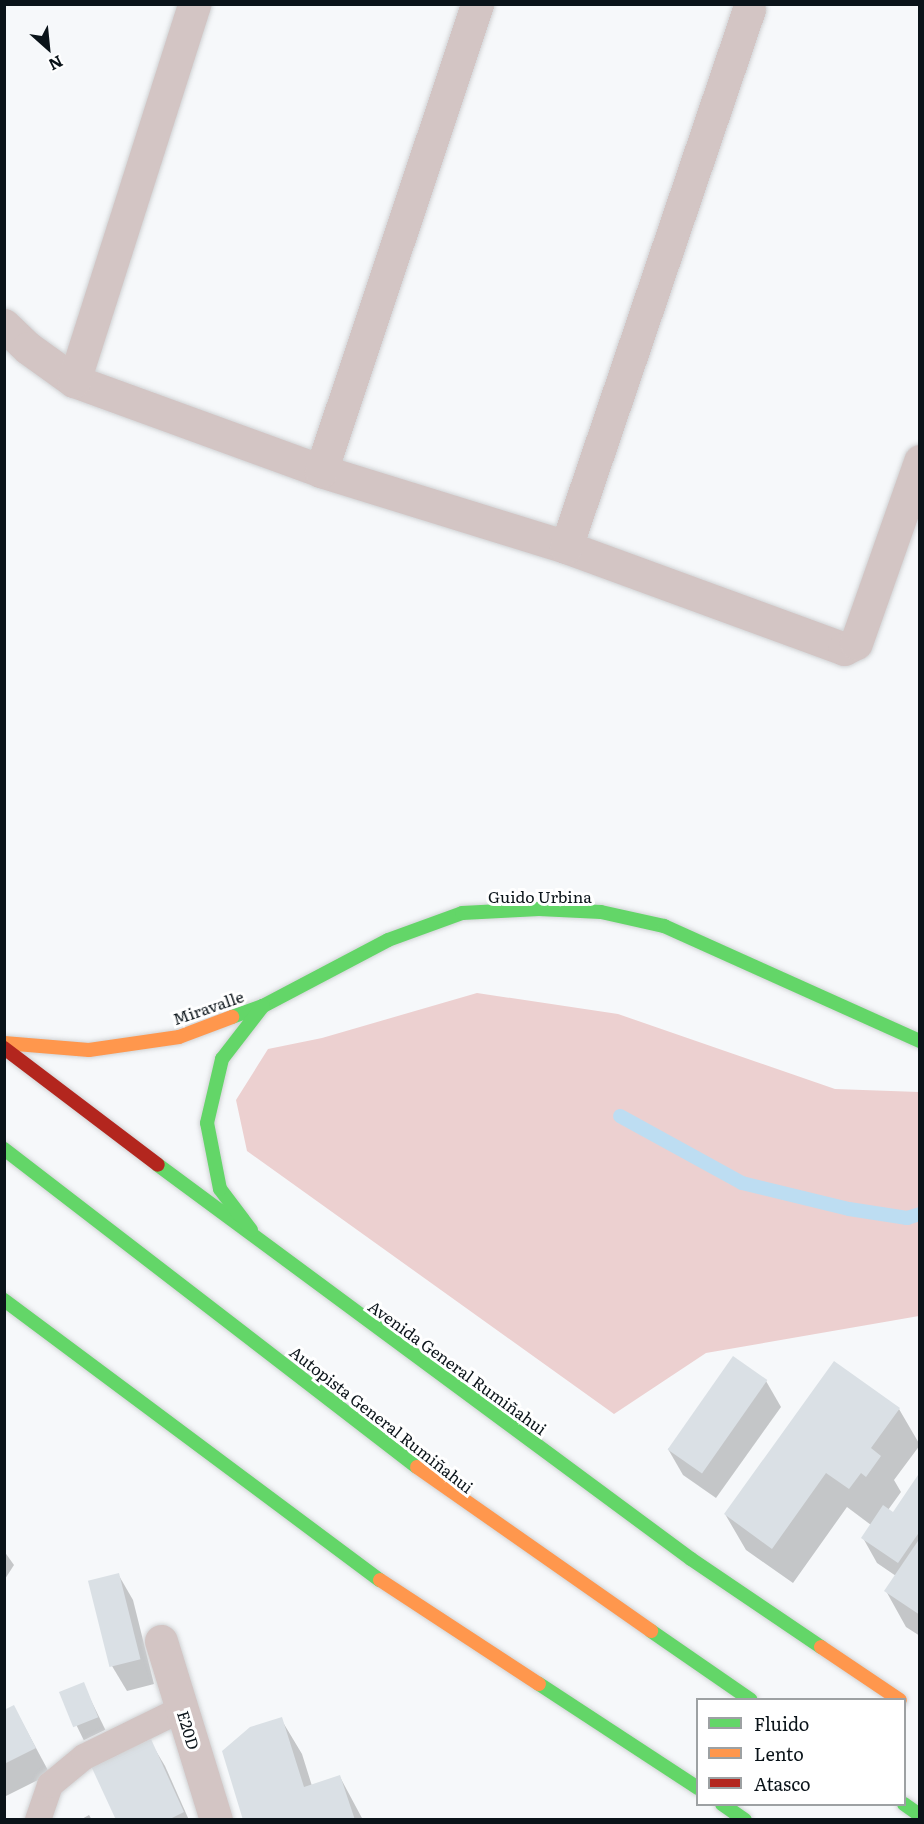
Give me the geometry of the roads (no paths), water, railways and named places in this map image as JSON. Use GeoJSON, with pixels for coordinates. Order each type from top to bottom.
{"type":"FeatureCollection","features":[{"type":"Feature","properties":{"kind":"main road","name":"Guido Urbina"},"geometry":{"type":"LineString","coordinates":[[264,1006],[388,940],[462,913],[591,912],[664,927],[920,1041]]}},
{"type":"Feature","properties":{"kind":"main road","name":"Miravalle"},"geometry":{"type":"LineString","coordinates":[[4,1046],[89,1050],[168,1038],[264,1006]]}},
{"type":"Feature","properties":{"kind":"main road","name":"Miravalle"},"geometry":{"type":"LineString","coordinates":[[261,1243],[220,1189],[207,1123],[222,1059],[264,1006]]}},
{"type":"Feature","properties":{"kind":"main road","name":"Avenida General Rumiñahui"},"geometry":{"type":"LineString","coordinates":[[4,1046],[261,1243],[691,1559],[899,1698]]}},
{"type":"Feature","properties":{"kind":"main road","name":"Autopista General Rumiñahui"},"geometry":{"type":"LineString","coordinates":[[4,1149],[467,1505],[748,1698]]}},
{"type":"Feature","properties":{"kind":"main road"},"geometry":{"type":"LineString","coordinates":[[4,1300],[376,1577],[696,1787]]}},
{"type":"Feature","properties":{"kind":"main road"},"geometry":{"type":"LineString","coordinates":[[906,1805],[920,1815]]}},
{"type":"Feature","properties":{"kind":"main road"},"geometry":{"type":"LineString","coordinates":[[725,1806],[745,1820]]}},
{"type":"Feature","properties":{"kind":"street"},"geometry":{"type":"LineString","coordinates":[[74,381],[195,4]]}},
{"type":"Feature","properties":{"kind":"street"},"geometry":{"type":"LineString","coordinates":[[321,471],[477,4]]}},
{"type":"Feature","properties":{"kind":"street"},"geometry":{"type":"LineString","coordinates":[[566,547],[749,9]]}},
{"type":"Feature","properties":{"kind":"street"},"geometry":{"type":"LineString","coordinates":[[4,325],[28,348],[74,381],[321,471],[566,547],[844,649],[851,647],[920,461]]}},
{"type":"Feature","properties":{"kind":"street","name":"E20D"},"geometry":{"type":"LineString","coordinates":[[161,1641],[216,1820]]}},
{"type":"Feature","properties":{"kind":"lane"},"geometry":{"type":"LineString","coordinates":[[38,1820],[50,1785],[84,1757],[182,1709]]}},
{"type":"Feature","properties":{"kind":"waterway"},"geometry":{"type":"LineString","coordinates":[[620,1116],[742,1183],[849,1209],[907,1218],[920,1214]]}}]}
